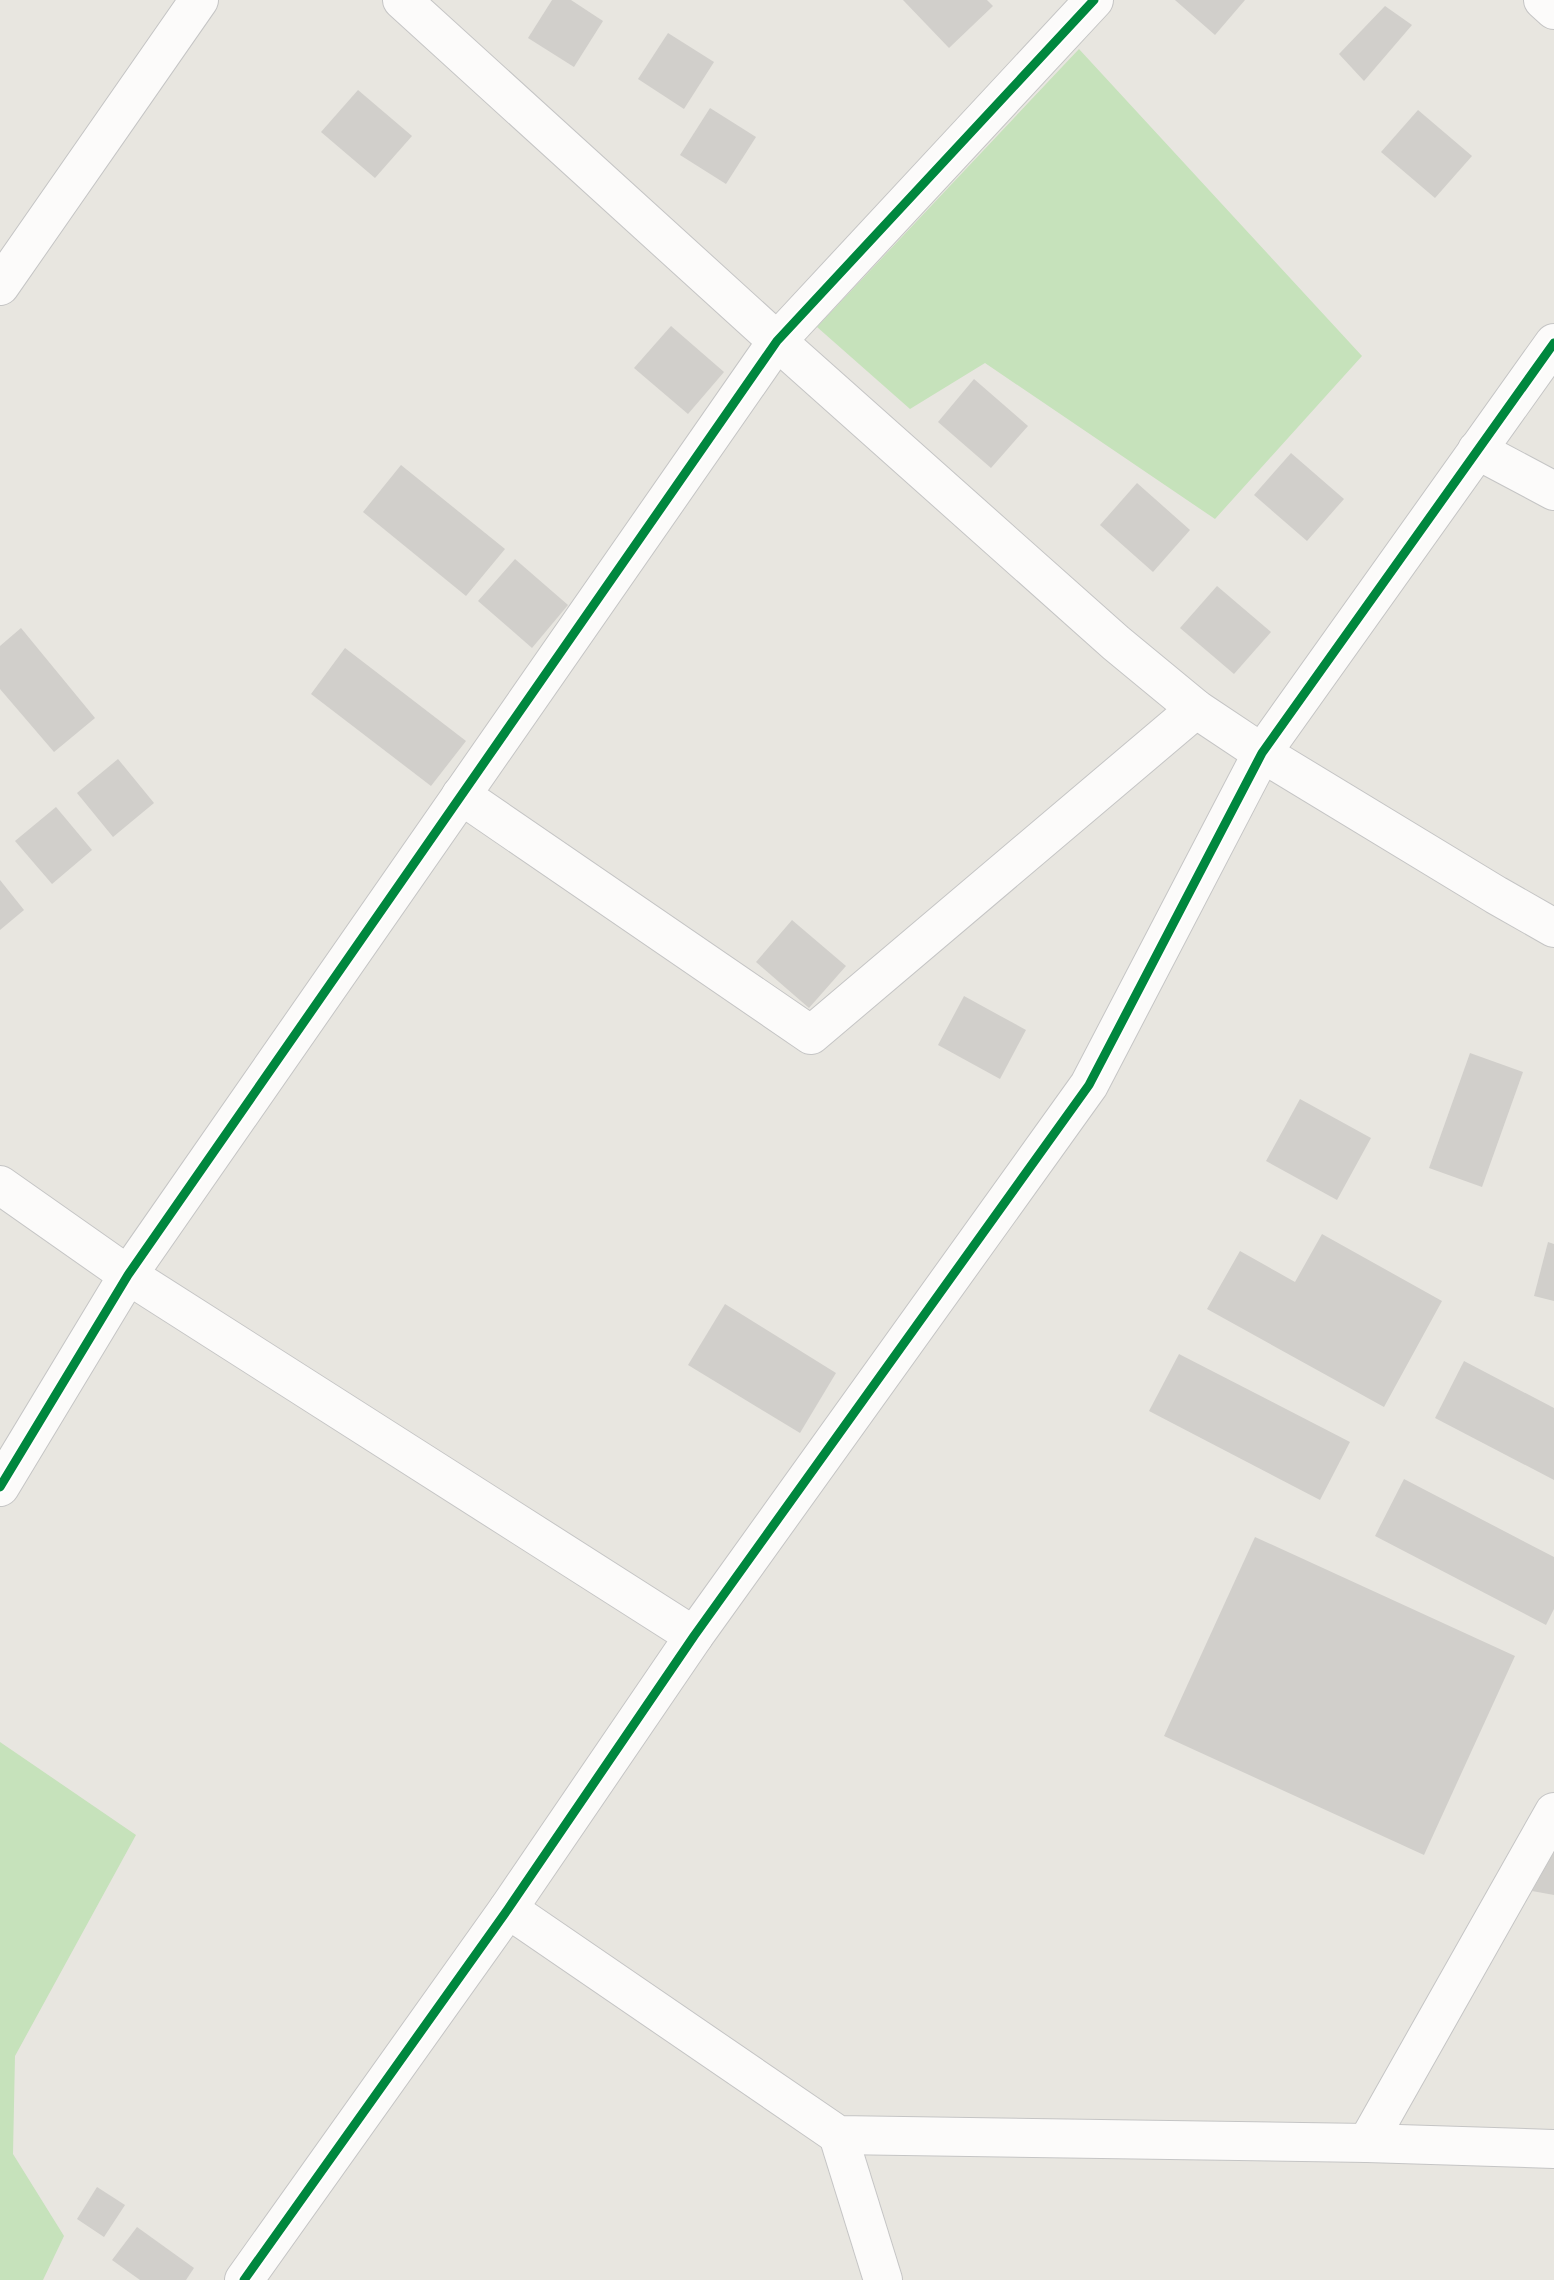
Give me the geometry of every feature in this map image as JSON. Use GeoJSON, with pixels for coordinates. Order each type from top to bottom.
{"type":"FeatureCollection","features":[{"type":"Feature","properties":{"kind":"street"},"geometry":{"type":"LineString","coordinates":[[0,286],[199,0]]}},
{"type":"Feature","properties":{"kind":"street"},"geometry":{"type":"LineString","coordinates":[[402,0],[777,341],[1116,643],[1196,709],[1262,753],[1554,928]]}},
{"type":"Feature","properties":{"kind":"street"},"geometry":{"type":"LineString","coordinates":[[0,1487],[128,1275],[777,341],[1094,0]]}},
{"type":"Feature","properties":{"kind":"street"},"geometry":{"type":"LineString","coordinates":[[1543,0],[1554,9]]}},
{"type":"Feature","properties":{"kind":"street"},"geometry":{"type":"LineString","coordinates":[[244,2280],[508,1909],[694,1636],[1089,1085],[1262,753],[1554,343]]}},
{"type":"Feature","properties":{"kind":"street"},"geometry":{"type":"LineString","coordinates":[[1477,450],[1554,491]]}},
{"type":"Feature","properties":{"kind":"street"},"geometry":{"type":"LineString","coordinates":[[461,795],[811,1035],[1196,709]]}},
{"type":"Feature","properties":{"kind":"street"},"geometry":{"type":"LineString","coordinates":[[0,1185],[128,1275],[694,1636]]}},
{"type":"Feature","properties":{"kind":"street"},"geometry":{"type":"LineString","coordinates":[[1367,2143],[1554,1812]]}},
{"type":"Feature","properties":{"kind":"street"},"geometry":{"type":"LineString","coordinates":[[508,1909],[838,2135],[1367,2143],[1554,2149]]}},
{"type":"Feature","properties":{"kind":"street"},"geometry":{"type":"LineString","coordinates":[[838,2135],[883,2280]]}},
{"type":"Feature","properties":{"kind":"green space"},"geometry":{"type":"Polygon","coordinates":[[[1079,49],[1362,356],[1215,519],[985,363],[910,409],[817,327],[1079,49]]]}},
{"type":"Feature","properties":{"kind":"green space"},"geometry":{"type":"Polygon","coordinates":[[[0,1742],[136,1835],[15,2056],[13,2154],[64,2236],[43,2280],[0,2280],[0,1742]]]}},
{"type":"Feature","properties":{"kind":"building"},"geometry":{"type":"Polygon","coordinates":[[[552,0],[571,0],[603,21],[574,67],[528,38],[552,0]]]}},
{"type":"Feature","properties":{"kind":"building"},"geometry":{"type":"Polygon","coordinates":[[[903,0],[987,0],[993,6],[949,48],[903,0]]]}},
{"type":"Feature","properties":{"kind":"building"},"geometry":{"type":"Polygon","coordinates":[[[1175,0],[1245,0],[1215,35],[1175,0]]]}},
{"type":"Feature","properties":{"kind":"building"},"geometry":{"type":"Polygon","coordinates":[[[1385,6],[1412,25],[1364,81],[1339,54],[1385,6]]]}},
{"type":"Feature","properties":{"kind":"building"},"geometry":{"type":"Polygon","coordinates":[[[668,33],[714,62],[684,109],[638,79],[668,33]]]}},
{"type":"Feature","properties":{"kind":"building"},"geometry":{"type":"Polygon","coordinates":[[[358,90],[412,136],[375,178],[321,132],[358,90]]]}},
{"type":"Feature","properties":{"kind":"building"},"geometry":{"type":"Polygon","coordinates":[[[710,108],[756,137],[726,184],[680,155],[710,108]]]}},
{"type":"Feature","properties":{"kind":"building"},"geometry":{"type":"Polygon","coordinates":[[[1418,110],[1472,156],[1435,198],[1381,152],[1418,110]]]}},
{"type":"Feature","properties":{"kind":"building"},"geometry":{"type":"Polygon","coordinates":[[[671,326],[724,372],[688,414],[634,368],[671,326]]]}},
{"type":"Feature","properties":{"kind":"building"},"geometry":{"type":"Polygon","coordinates":[[[974,379],[1028,426],[991,468],[938,422],[974,379]]]}},
{"type":"Feature","properties":{"kind":"building"},"geometry":{"type":"Polygon","coordinates":[[[1291,453],[1344,499],[1307,541],[1254,495],[1291,453]]]}},
{"type":"Feature","properties":{"kind":"building"},"geometry":{"type":"Polygon","coordinates":[[[401,465],[505,549],[466,596],[363,512],[401,465]]]}},
{"type":"Feature","properties":{"kind":"building"},"geometry":{"type":"Polygon","coordinates":[[[1137,483],[1190,530],[1153,572],[1100,525],[1137,483]]]}},
{"type":"Feature","properties":{"kind":"building"},"geometry":{"type":"Polygon","coordinates":[[[515,559],[568,605],[532,648],[478,601],[515,559]]]}},
{"type":"Feature","properties":{"kind":"building"},"geometry":{"type":"Polygon","coordinates":[[[1217,586],[1271,632],[1234,674],[1180,628],[1217,586]]]}},
{"type":"Feature","properties":{"kind":"building"},"geometry":{"type":"Polygon","coordinates":[[[21,628],[95,718],[54,752],[0,689],[0,646],[21,628]]]}},
{"type":"Feature","properties":{"kind":"building"},"geometry":{"type":"Polygon","coordinates":[[[345,648],[466,741],[431,786],[311,694],[345,648]]]}},
{"type":"Feature","properties":{"kind":"building"},"geometry":{"type":"Polygon","coordinates":[[[118,759],[154,803],[113,837],[77,793],[118,759]]]}},
{"type":"Feature","properties":{"kind":"building"},"geometry":{"type":"Polygon","coordinates":[[[56,807],[92,850],[52,884],[15,841],[56,807]]]}},
{"type":"Feature","properties":{"kind":"building"},"geometry":{"type":"Polygon","coordinates":[[[0,880],[24,910],[0,930],[0,880]]]}},
{"type":"Feature","properties":{"kind":"building"},"geometry":{"type":"Polygon","coordinates":[[[792,920],[846,966],[809,1008],[756,962],[792,920]]]}},
{"type":"Feature","properties":{"kind":"building"},"geometry":{"type":"Polygon","coordinates":[[[964,996],[1026,1030],[1000,1079],[938,1045],[964,996]]]}},
{"type":"Feature","properties":{"kind":"building"},"geometry":{"type":"Polygon","coordinates":[[[1470,1053],[1523,1072],[1482,1187],[1429,1168],[1470,1053]]]}},
{"type":"Feature","properties":{"kind":"building"},"geometry":{"type":"Polygon","coordinates":[[[1300,1099],[1371,1138],[1337,1200],[1266,1161],[1300,1099]]]}},
{"type":"Feature","properties":{"kind":"building"},"geometry":{"type":"Polygon","coordinates":[[[1322,1234],[1442,1301],[1384,1407],[1207,1309],[1240,1251],[1295,1282],[1322,1234]]]}},
{"type":"Feature","properties":{"kind":"building"},"geometry":{"type":"Polygon","coordinates":[[[1548,1242],[1554,1244],[1554,1301],[1534,1296],[1548,1242]]]}},
{"type":"Feature","properties":{"kind":"building"},"geometry":{"type":"Polygon","coordinates":[[[725,1304],[836,1373],[800,1433],[688,1365],[725,1304]]]}},
{"type":"Feature","properties":{"kind":"building"},"geometry":{"type":"Polygon","coordinates":[[[1179,1354],[1350,1442],[1320,1500],[1149,1411],[1179,1354]]]}},
{"type":"Feature","properties":{"kind":"building"},"geometry":{"type":"Polygon","coordinates":[[[1464,1361],[1554,1408],[1554,1480],[1435,1418],[1464,1361]]]}},
{"type":"Feature","properties":{"kind":"building"},"geometry":{"type":"Polygon","coordinates":[[[1404,1479],[1554,1557],[1554,1609],[1546,1625],[1375,1536],[1404,1479]]]}},
{"type":"Feature","properties":{"kind":"building"},"geometry":{"type":"Polygon","coordinates":[[[1255,1537],[1515,1656],[1424,1855],[1164,1736],[1255,1537]]]}},
{"type":"Feature","properties":{"kind":"building"},"geometry":{"type":"Polygon","coordinates":[[[1554,1852],[1554,1895],[1532,1891],[1554,1852]]]}},
{"type":"Feature","properties":{"kind":"building"},"geometry":{"type":"Polygon","coordinates":[[[97,2187],[125,2205],[104,2237],[77,2219],[97,2187]]]}},
{"type":"Feature","properties":{"kind":"building"},"geometry":{"type":"Polygon","coordinates":[[[137,2227],[194,2268],[186,2280],[140,2280],[112,2260],[137,2227]]]}},
{"type":"Feature","properties":{"kind":"cycle path"},"geometry":{"type":"LineString","coordinates":[[0,1487],[128,1275],[777,341],[1094,0]]}},
{"type":"Feature","properties":{"kind":"cycle path"},"geometry":{"type":"LineString","coordinates":[[244,2280],[508,1909],[694,1636],[1089,1085],[1262,753],[1554,343]]}}]}
